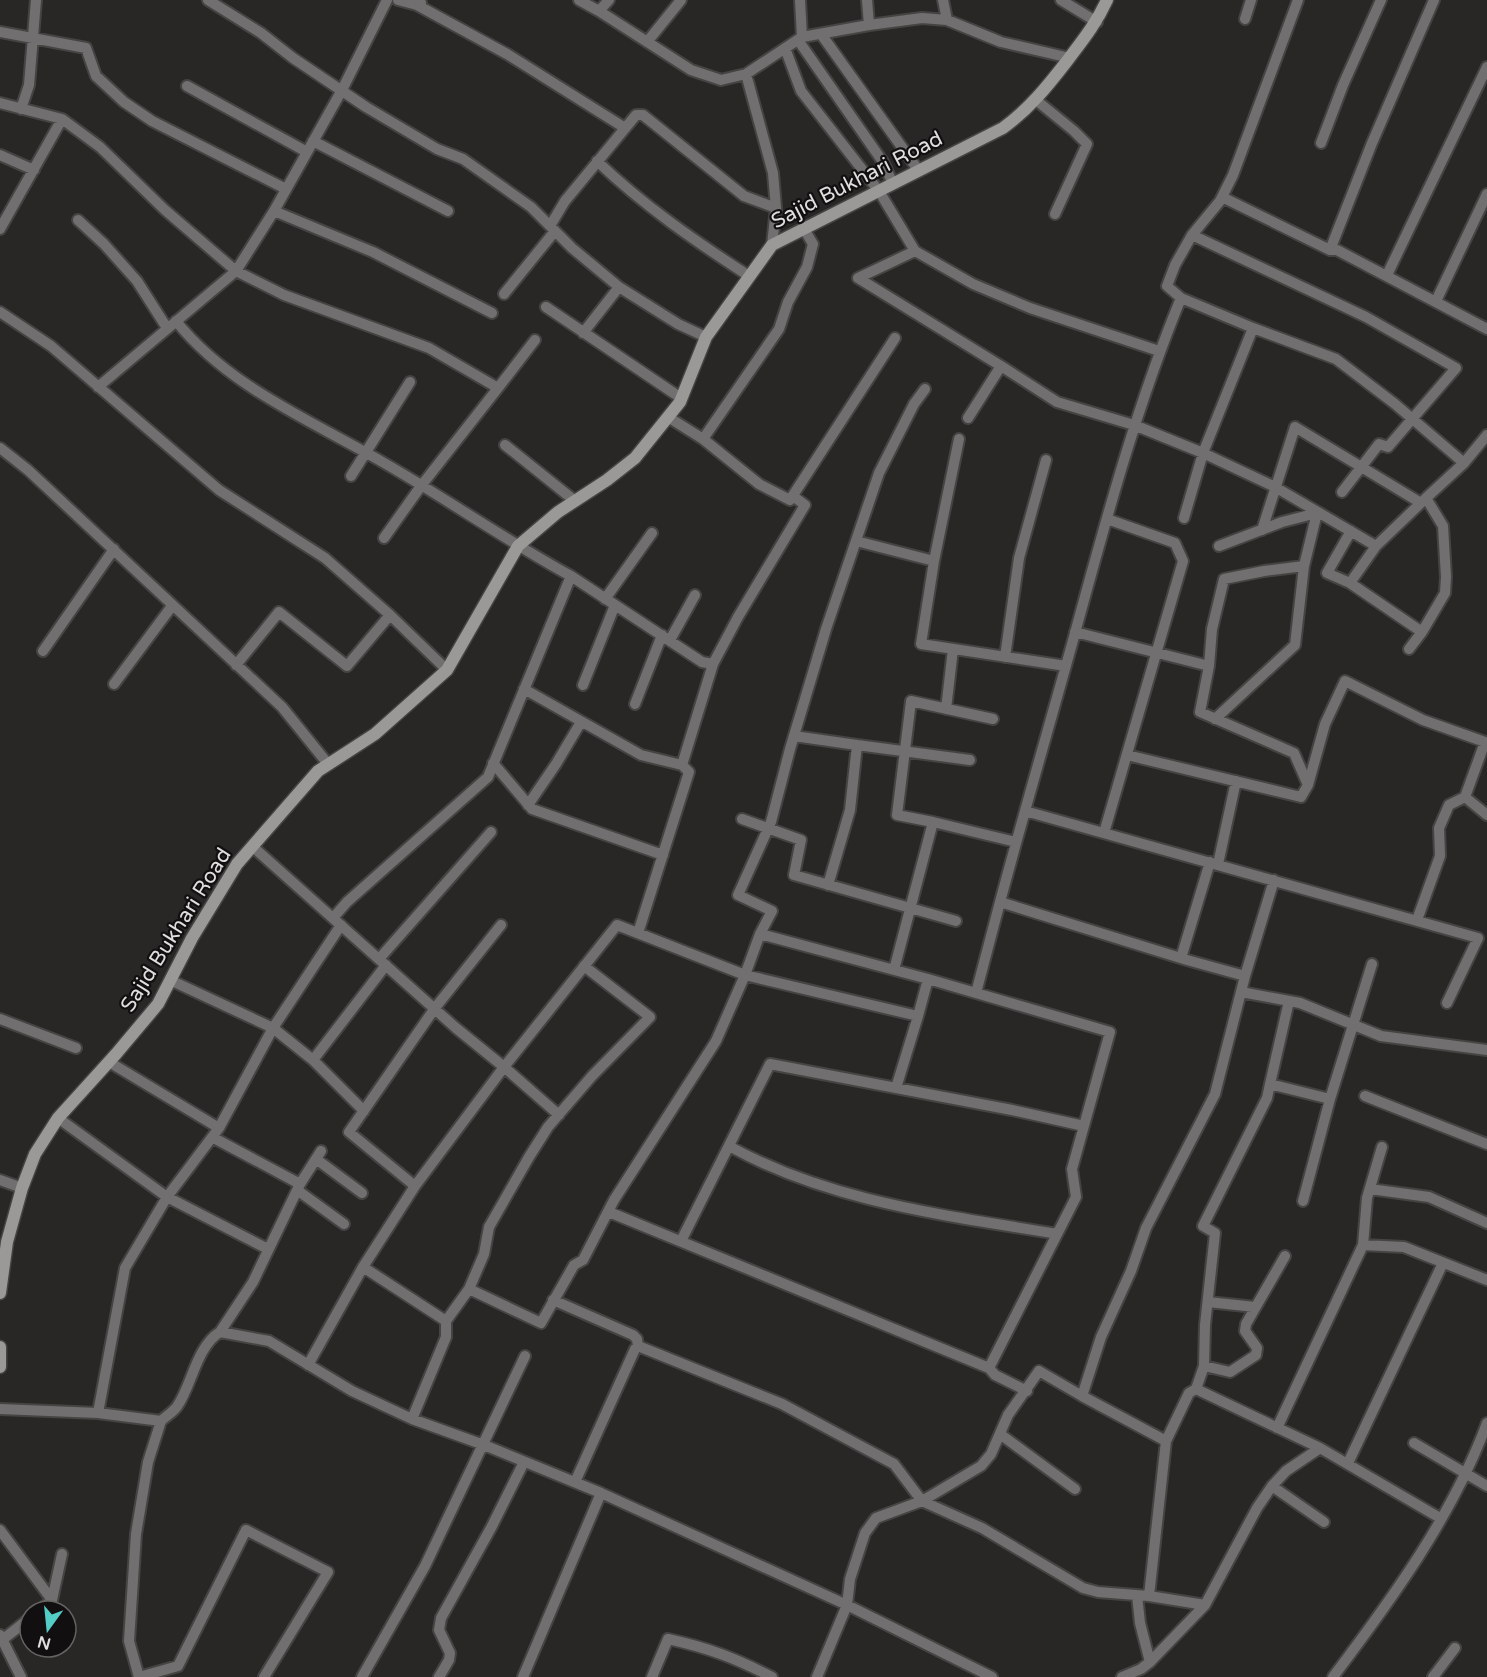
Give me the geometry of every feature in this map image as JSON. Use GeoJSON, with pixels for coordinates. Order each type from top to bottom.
{"type":"FeatureCollection","features":[{"type":"Feature","properties":{"kind":"street"},"geometry":{"type":"LineString","coordinates":[[21,109],[29,85],[36,0]]}},
{"type":"Feature","properties":{"kind":"street"},"geometry":{"type":"LineString","coordinates":[[208,0],[261,33],[293,58],[366,107],[437,149],[463,159],[531,207],[572,248],[619,287],[678,324],[706,337]]}},
{"type":"Feature","properties":{"kind":"street"},"geometry":{"type":"LineString","coordinates":[[98,387],[236,271],[274,211],[342,90],[387,0]]}},
{"type":"Feature","properties":{"kind":"street"},"geometry":{"type":"LineString","coordinates":[[398,0],[420,3],[625,128]]}},
{"type":"Feature","properties":{"kind":"street"},"geometry":{"type":"LineString","coordinates":[[579,0],[691,70],[721,80],[746,74],[800,38],[922,18],[947,20],[1001,42],[1070,58]]}},
{"type":"Feature","properties":{"kind":"street"},"geometry":{"type":"LineString","coordinates":[[599,11],[609,0]]}},
{"type":"Feature","properties":{"kind":"street"},"geometry":{"type":"LineString","coordinates":[[647,42],[681,0]]}},
{"type":"Feature","properties":{"kind":"street"},"geometry":{"type":"LineString","coordinates":[[800,0],[800,38],[883,162],[893,184]]}},
{"type":"Feature","properties":{"kind":"street"},"geometry":{"type":"LineString","coordinates":[[867,0],[869,25]]}},
{"type":"Feature","properties":{"kind":"street"},"geometry":{"type":"LineString","coordinates":[[943,0],[947,20]]}},
{"type":"Feature","properties":{"kind":"street"},"geometry":{"type":"LineString","coordinates":[[1061,0],[1097,22]]}},
{"type":"Feature","properties":{"kind":"street","name":"Sajid Bukhari Road"},"geometry":{"type":"LineString","coordinates":[[0,1293],[7,1242],[22,1188],[35,1154],[58,1118],[158,1004],[192,938],[237,864],[252,846],[318,771],[375,734],[447,670],[518,546],[558,512],[607,480],[634,458],[681,399],[706,337],[772,244],[1003,128],[1036,100],[1097,22],[1107,0]]}},
{"type":"Feature","properties":{"kind":"street"},"geometry":{"type":"LineString","coordinates":[[1245,19],[1251,0]]}},
{"type":"Feature","properties":{"kind":"street"},"geometry":{"type":"LineString","coordinates":[[1298,0],[1233,175],[1222,197],[1192,236],[1175,265],[1167,286],[1180,298],[1336,359],[1464,463]]}},
{"type":"Feature","properties":{"kind":"street"},"geometry":{"type":"LineString","coordinates":[[1321,143],[1381,0]]}},
{"type":"Feature","properties":{"kind":"street"},"geometry":{"type":"LineString","coordinates":[[1330,250],[1372,143],[1434,0]]}},
{"type":"Feature","properties":{"kind":"street"},"geometry":{"type":"LineString","coordinates":[[0,32],[86,48],[96,76],[124,102],[152,120],[286,189]]}},
{"type":"Feature","properties":{"kind":"street"},"geometry":{"type":"LineString","coordinates":[[821,34],[919,171]]}},
{"type":"Feature","properties":{"kind":"street"},"geometry":{"type":"LineString","coordinates":[[785,48],[801,91],[879,191],[915,251],[973,284],[1030,308],[1159,351]]}},
{"type":"Feature","properties":{"kind":"street"},"geometry":{"type":"LineString","coordinates":[[1387,275],[1487,67]]}},
{"type":"Feature","properties":{"kind":"street"},"geometry":{"type":"LineString","coordinates":[[746,74],[773,174],[776,208],[772,244]]}},
{"type":"Feature","properties":{"kind":"street"},"geometry":{"type":"LineString","coordinates":[[187,86],[307,152]]}},
{"type":"Feature","properties":{"kind":"street"},"geometry":{"type":"LineString","coordinates":[[1036,100],[1087,144],[1054,214]]}},
{"type":"Feature","properties":{"kind":"street"},"geometry":{"type":"LineString","coordinates":[[0,103],[62,119],[100,147],[165,210],[236,271],[284,295],[429,348],[498,388]]}},
{"type":"Feature","properties":{"kind":"street"},"geometry":{"type":"LineString","coordinates":[[504,294],[552,229],[565,201],[636,115],[643,115],[744,196],[776,208]]}},
{"type":"Feature","properties":{"kind":"street"},"geometry":{"type":"LineString","coordinates":[[0,229],[62,119]]}},
{"type":"Feature","properties":{"kind":"street"},"geometry":{"type":"LineString","coordinates":[[313,141],[448,211]]}},
{"type":"Feature","properties":{"kind":"street"},"geometry":{"type":"LineString","coordinates":[[0,155],[34,170]]}},
{"type":"Feature","properties":{"kind":"street"},"geometry":{"type":"LineString","coordinates":[[597,161],[628,191],[699,244],[749,276]]}},
{"type":"Feature","properties":{"kind":"street"},"geometry":{"type":"LineString","coordinates":[[1436,301],[1487,194]]}},
{"type":"Feature","properties":{"kind":"street"},"geometry":{"type":"LineString","coordinates":[[1222,197],[1330,250],[1337,249],[1486,326]]}},
{"type":"Feature","properties":{"kind":"street"},"geometry":{"type":"LineString","coordinates":[[274,211],[373,252],[492,313]]}},
{"type":"Feature","properties":{"kind":"street"},"geometry":{"type":"LineString","coordinates":[[78,220],[104,244],[137,281],[171,325],[185,333],[231,374],[571,576],[702,662],[713,664]]}},
{"type":"Feature","properties":{"kind":"street"},"geometry":{"type":"LineString","coordinates":[[703,438],[779,329],[789,302],[807,267],[813,244],[804,229]]}},
{"type":"Feature","properties":{"kind":"street"},"geometry":{"type":"LineString","coordinates":[[1192,236],[1366,316],[1456,368],[1388,447],[1379,444],[1342,492]]}},
{"type":"Feature","properties":{"kind":"street"},"geometry":{"type":"LineString","coordinates":[[915,251],[858,278],[1057,402],[1134,425],[1203,453],[1275,487],[1376,546]]}},
{"type":"Feature","properties":{"kind":"street"},"geometry":{"type":"LineString","coordinates":[[583,333],[619,287]]}},
{"type":"Feature","properties":{"kind":"street"},"geometry":{"type":"LineString","coordinates":[[976,993],[1134,425],[1180,298]]}},
{"type":"Feature","properties":{"kind":"street"},"geometry":{"type":"LineString","coordinates":[[546,307],[681,399]]}},
{"type":"Feature","properties":{"kind":"street"},"geometry":{"type":"LineString","coordinates":[[0,312],[51,346],[219,490],[325,558],[390,615],[447,670]]}},
{"type":"Feature","properties":{"kind":"street"},"geometry":{"type":"LineString","coordinates":[[1184,518],[1203,453],[1253,328]]}},
{"type":"Feature","properties":{"kind":"street"},"geometry":{"type":"LineString","coordinates":[[668,417],[703,438],[759,484],[790,500],[895,338]]}},
{"type":"Feature","properties":{"kind":"street"},"geometry":{"type":"LineString","coordinates":[[384,538],[421,486],[535,340]]}},
{"type":"Feature","properties":{"kind":"street"},"geometry":{"type":"LineString","coordinates":[[968,418],[1001,366]]}},
{"type":"Feature","properties":{"kind":"street"},"geometry":{"type":"LineString","coordinates":[[351,476],[410,382]]}},
{"type":"Feature","properties":{"kind":"street"},"geometry":{"type":"LineString","coordinates":[[469,1288],[541,1323],[574,1265],[583,1260],[609,1212],[716,1041],[760,934],[772,911],[738,895],[769,828],[826,628],[879,474],[914,404],[925,389]]}},
{"type":"Feature","properties":{"kind":"street"},"geometry":{"type":"LineString","coordinates":[[1262,530],[1295,427],[1360,468],[1424,500],[1443,526],[1445,593],[1409,649]]}},
{"type":"Feature","properties":{"kind":"street"},"geometry":{"type":"LineString","coordinates":[[1350,583],[1376,546],[1464,463],[1487,435]]}},
{"type":"Feature","properties":{"kind":"street"},"geometry":{"type":"LineString","coordinates":[[959,439],[934,561],[921,644],[1066,666]]}},
{"type":"Feature","properties":{"kind":"street"},"geometry":{"type":"LineString","coordinates":[[505,445],[575,501]]}},
{"type":"Feature","properties":{"kind":"street"},"geometry":{"type":"LineString","coordinates":[[0,448],[28,470],[282,707],[328,764]]}},
{"type":"Feature","properties":{"kind":"street"},"geometry":{"type":"LineString","coordinates":[[1005,657],[1019,558],[1046,460]]}},
{"type":"Feature","properties":{"kind":"street"},"geometry":{"type":"LineString","coordinates":[[682,765],[713,664],[738,616],[806,505],[793,496]]}},
{"type":"Feature","properties":{"kind":"street"},"geometry":{"type":"LineString","coordinates":[[1219,546],[1282,522],[1317,513]]}},
{"type":"Feature","properties":{"kind":"street"},"geometry":{"type":"LineString","coordinates":[[1215,719],[1295,645],[1304,566],[1317,513]]}},
{"type":"Feature","properties":{"kind":"street"},"geometry":{"type":"LineString","coordinates":[[1104,833],[1183,561],[1174,543],[1107,519]]}},
{"type":"Feature","properties":{"kind":"street"},"geometry":{"type":"LineString","coordinates":[[1351,531],[1327,573],[1350,583],[1422,632]]}},
{"type":"Feature","properties":{"kind":"street"},"geometry":{"type":"LineString","coordinates":[[583,685],[610,602],[652,533]]}},
{"type":"Feature","properties":{"kind":"street"},"geometry":{"type":"LineString","coordinates":[[856,541],[934,561]]}},
{"type":"Feature","properties":{"kind":"street"},"geometry":{"type":"LineString","coordinates":[[44,651],[114,549]]}},
{"type":"Feature","properties":{"kind":"street"},"geometry":{"type":"LineString","coordinates":[[1304,566],[1224,579],[1212,629],[1209,666],[1200,712],[1294,753],[1308,785]]}},
{"type":"Feature","properties":{"kind":"street"},"geometry":{"type":"LineString","coordinates":[[98,1413],[125,1268],[167,1197],[216,1132],[273,1028],[347,902],[488,777],[571,576]]}},
{"type":"Feature","properties":{"kind":"street"},"geometry":{"type":"LineString","coordinates":[[635,704],[666,638],[695,595]]}},
{"type":"Feature","properties":{"kind":"street"},"geometry":{"type":"LineString","coordinates":[[114,684],[172,606]]}},
{"type":"Feature","properties":{"kind":"street"},"geometry":{"type":"LineString","coordinates":[[236,665],[279,612],[347,666],[390,615]]}},
{"type":"Feature","properties":{"kind":"street"},"geometry":{"type":"LineString","coordinates":[[1075,632],[1209,666]]}},
{"type":"Feature","properties":{"kind":"street"},"geometry":{"type":"LineString","coordinates":[[946,709],[953,649]]}},
{"type":"Feature","properties":{"kind":"street"},"geometry":{"type":"LineString","coordinates":[[1127,755],[1301,797],[1308,785],[1325,724],[1345,681],[1423,720],[1485,742],[1465,797],[1449,805],[1439,828],[1440,856],[1417,920]]}},
{"type":"Feature","properties":{"kind":"street"},"geometry":{"type":"LineString","coordinates":[[524,689],[640,755],[682,765],[689,772],[638,933]]}},
{"type":"Feature","properties":{"kind":"street"},"geometry":{"type":"LineString","coordinates":[[993,719],[911,702],[897,815],[1016,843]]}},
{"type":"Feature","properties":{"kind":"street"},"geometry":{"type":"LineString","coordinates":[[528,804],[556,764],[581,722]]}},
{"type":"Feature","properties":{"kind":"street"},"geometry":{"type":"LineString","coordinates":[[794,736],[970,760]]}},
{"type":"Feature","properties":{"kind":"street"},"geometry":{"type":"LineString","coordinates":[[828,885],[850,810],[857,745]]}},
{"type":"Feature","properties":{"kind":"street"},"geometry":{"type":"LineString","coordinates":[[494,763],[532,809],[663,855]]}},
{"type":"Feature","properties":{"kind":"street"},"geometry":{"type":"LineString","coordinates":[[1181,958],[1214,863],[1236,781]]}},
{"type":"Feature","properties":{"kind":"street"},"geometry":{"type":"LineString","coordinates":[[1465,797],[1487,815]]}},
{"type":"Feature","properties":{"kind":"street"},"geometry":{"type":"LineString","coordinates":[[1025,811],[1478,938],[1447,1003]]}},
{"type":"Feature","properties":{"kind":"street"},"geometry":{"type":"LineString","coordinates":[[742,819],[801,840],[794,875],[956,921]]}},
{"type":"Feature","properties":{"kind":"street"},"geometry":{"type":"LineString","coordinates":[[894,970],[933,822]]}},
{"type":"Feature","properties":{"kind":"street"},"geometry":{"type":"LineString","coordinates":[[313,1060],[382,962],[491,832]]}},
{"type":"Feature","properties":{"kind":"street"},"geometry":{"type":"LineString","coordinates":[[252,846],[559,1115]]}},
{"type":"Feature","properties":{"kind":"street"},"geometry":{"type":"LineString","coordinates":[[1082,1396],[1101,1337],[1131,1271],[1146,1228],[1215,1094],[1245,976],[1274,880]]}},
{"type":"Feature","properties":{"kind":"street"},"geometry":{"type":"LineString","coordinates":[[1000,902],[1245,976]]}},
{"type":"Feature","properties":{"kind":"street"},"geometry":{"type":"LineString","coordinates":[[415,1186],[349,1132],[435,1008],[501,925]]}},
{"type":"Feature","properties":{"kind":"street"},"geometry":{"type":"LineString","coordinates":[[308,1365],[363,1267],[415,1186],[504,1067],[617,925],[745,975],[918,1016]]}},
{"type":"Feature","properties":{"kind":"street"},"geometry":{"type":"LineString","coordinates":[[760,934],[928,979],[1110,1032],[1072,1169],[1076,1197],[989,1368]]}},
{"type":"Feature","properties":{"kind":"street"},"geometry":{"type":"LineString","coordinates":[[1303,1201],[1330,1099],[1372,964]]}},
{"type":"Feature","properties":{"kind":"street"},"geometry":{"type":"LineString","coordinates":[[412,1419],[446,1337],[446,1321],[469,1288],[484,1254],[489,1227],[529,1157],[548,1127],[592,1076],[650,1017],[584,966]]}},
{"type":"Feature","properties":{"kind":"street"},"geometry":{"type":"LineString","coordinates":[[896,1088],[928,979]]}},
{"type":"Feature","properties":{"kind":"street"},"geometry":{"type":"LineString","coordinates":[[170,980],[273,1028],[313,1060],[364,1111]]}},
{"type":"Feature","properties":{"kind":"street"},"geometry":{"type":"LineString","coordinates":[[1241,992],[1300,1003],[1381,1036],[1487,1050]]}},
{"type":"Feature","properties":{"kind":"street"},"geometry":{"type":"LineString","coordinates":[[1149,1596],[1166,1441],[1189,1393],[1196,1389],[1204,1366],[1215,1233],[1203,1226],[1267,1098],[1289,1001]]}},
{"type":"Feature","properties":{"kind":"street"},"geometry":{"type":"LineString","coordinates":[[0,1018],[76,1048]]}},
{"type":"Feature","properties":{"kind":"street"},"geometry":{"type":"LineString","coordinates":[[109,1062],[298,1187],[344,1224]]}},
{"type":"Feature","properties":{"kind":"street"},"geometry":{"type":"LineString","coordinates":[[681,1241],[771,1064],[1084,1126]]}},
{"type":"Feature","properties":{"kind":"street"},"geometry":{"type":"LineString","coordinates":[[1270,1084],[1330,1099]]}},
{"type":"Feature","properties":{"kind":"street"},"geometry":{"type":"LineString","coordinates":[[1365,1096],[1487,1144]]}},
{"type":"Feature","properties":{"kind":"street"},"geometry":{"type":"LineString","coordinates":[[58,1118],[167,1197],[268,1249]]}},
{"type":"Feature","properties":{"kind":"street"},"geometry":{"type":"LineString","coordinates":[[729,1146],[789,1174],[871,1201],[1057,1234]]}},
{"type":"Feature","properties":{"kind":"street"},"geometry":{"type":"LineString","coordinates":[[1276,1428],[1363,1245],[1370,1189],[1382,1147]]}},
{"type":"Feature","properties":{"kind":"street"},"geometry":{"type":"LineString","coordinates":[[264,1677],[328,1572],[246,1530],[178,1666],[139,1677],[129,1641],[136,1534],[148,1461],[161,1421],[178,1406],[194,1369],[213,1336],[220,1332],[254,1282],[298,1187],[319,1155],[362,1193]]}},
{"type":"Feature","properties":{"kind":"street"},"geometry":{"type":"LineString","coordinates":[[0,1180],[22,1188]]}},
{"type":"Feature","properties":{"kind":"street"},"geometry":{"type":"LineString","coordinates":[[1370,1189],[1429,1197],[1487,1223]]}},
{"type":"Feature","properties":{"kind":"street"},"geometry":{"type":"LineString","coordinates":[[609,1212],[989,1368],[995,1375],[1027,1391]]}},
{"type":"Feature","properties":{"kind":"street"},"geometry":{"type":"LineString","coordinates":[[1363,1245],[1404,1247],[1487,1280]]}},
{"type":"Feature","properties":{"kind":"street"},"geometry":{"type":"LineString","coordinates":[[1204,1366],[1230,1372],[1256,1355],[1257,1348],[1245,1328],[1285,1256]]}},
{"type":"Feature","properties":{"kind":"street"},"geometry":{"type":"LineString","coordinates":[[1348,1463],[1443,1263]]}},
{"type":"Feature","properties":{"kind":"street"},"geometry":{"type":"LineString","coordinates":[[363,1267],[446,1321]]}},
{"type":"Feature","properties":{"kind":"street"},"geometry":{"type":"LineString","coordinates":[[553,1300],[633,1335],[638,1346],[575,1482]]}},
{"type":"Feature","properties":{"kind":"street"},"geometry":{"type":"LineString","coordinates":[[1208,1302],[1255,1307]]}},
{"type":"Feature","properties":{"kind":"street"},"geometry":{"type":"LineString","coordinates":[[220,1332],[269,1341],[352,1391],[412,1419],[484,1445],[601,1493],[847,1605],[992,1677]]}},
{"type":"Feature","properties":{"kind":"street"},"geometry":{"type":"LineString","coordinates":[[638,1346],[782,1404],[894,1464],[922,1502],[982,1528],[1083,1588],[1098,1592],[1149,1596],[1205,1605]]}},
{"type":"Feature","properties":{"kind":"street"},"geometry":{"type":"LineString","coordinates":[[0,1347],[0,1367]]}},
{"type":"Feature","properties":{"kind":"street"},"geometry":{"type":"LineString","coordinates":[[362,1677],[425,1566],[525,1356]]}},
{"type":"Feature","properties":{"kind":"street"},"geometry":{"type":"LineString","coordinates":[[817,1677],[847,1605],[850,1579],[865,1533],[876,1518],[922,1502],[981,1466],[991,1454],[1008,1415],[1039,1371],[1166,1441]]}},
{"type":"Feature","properties":{"kind":"street"},"geometry":{"type":"LineString","coordinates":[[1196,1389],[1320,1448],[1440,1518]]}},
{"type":"Feature","properties":{"kind":"street"},"geometry":{"type":"LineString","coordinates":[[0,1409],[98,1413],[161,1421]]}},
{"type":"Feature","properties":{"kind":"street"},"geometry":{"type":"LineString","coordinates":[[1333,1677],[1399,1588],[1465,1474],[1487,1423]]}},
{"type":"Feature","properties":{"kind":"street"},"geometry":{"type":"LineString","coordinates":[[1000,1434],[1076,1489]]}},
{"type":"Feature","properties":{"kind":"street"},"geometry":{"type":"LineString","coordinates":[[1414,1443],[1487,1486]]}},
{"type":"Feature","properties":{"kind":"street"},"geometry":{"type":"LineString","coordinates":[[1122,1677],[1141,1669],[1150,1662],[1205,1605],[1257,1508],[1272,1486],[1286,1471],[1320,1448]]}},
{"type":"Feature","properties":{"kind":"street"},"geometry":{"type":"LineString","coordinates":[[439,1677],[449,1660],[450,1653],[439,1630],[441,1618],[492,1526],[524,1461]]}},
{"type":"Feature","properties":{"kind":"street"},"geometry":{"type":"LineString","coordinates":[[1272,1486],[1324,1522]]}},
{"type":"Feature","properties":{"kind":"street"},"geometry":{"type":"LineString","coordinates":[[524,1677],[601,1493]]}},
{"type":"Feature","properties":{"kind":"street"},"geometry":{"type":"LineString","coordinates":[[0,1530],[51,1599]]}},
{"type":"Feature","properties":{"kind":"street"},"geometry":{"type":"LineString","coordinates":[[52,1599],[62,1554]]}},
{"type":"Feature","properties":{"kind":"street"},"geometry":{"type":"LineString","coordinates":[[1137,1595],[1140,1623],[1150,1662]]}},
{"type":"Feature","properties":{"kind":"street"},"geometry":{"type":"LineString","coordinates":[[18,1626],[1,1637],[21,1677]]}},
{"type":"Feature","properties":{"kind":"street"},"geometry":{"type":"LineString","coordinates":[[652,1677],[668,1639],[700,1646],[737,1659],[772,1677]]}},
{"type":"Feature","properties":{"kind":"street"},"geometry":{"type":"LineString","coordinates":[[1433,1677],[1455,1648]]}}]}
